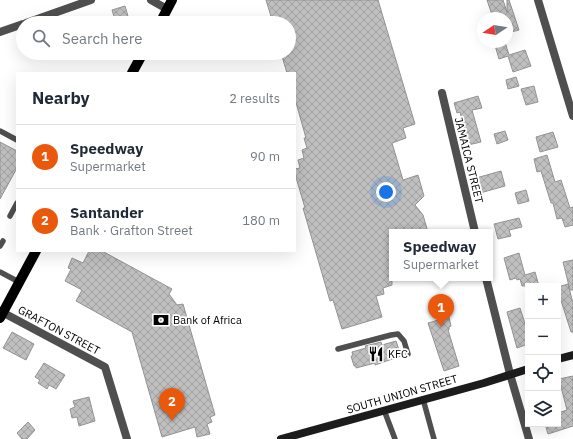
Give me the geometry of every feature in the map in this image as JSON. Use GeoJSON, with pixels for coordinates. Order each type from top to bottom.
{"type":"FeatureCollection","features":[{"type":"Feature","properties":{"kind":"main road"},"geometry":{"type":"LineString","coordinates":[[164,16],[170,5]]}},
{"type":"Feature","properties":{"kind":"main road"},"geometry":{"type":"LineString","coordinates":[[133,72],[139,60]]}},
{"type":"Feature","properties":{"kind":"main road"},"geometry":{"type":"LineString","coordinates":[[1,314],[35,252]]}},
{"type":"Feature","properties":{"kind":"main road"},"geometry":{"type":"LineString","coordinates":[[561,359],[573,355]]}},
{"type":"Feature","properties":{"kind":"main road","name":"SOUTH UNION STREET"},"geometry":{"type":"LineString","coordinates":[[281,439],[525,370]]}},
{"type":"Feature","properties":{"kind":"street"},"geometry":{"type":"LineString","coordinates":[[43,16],[78,2],[92,0]]}},
{"type":"Feature","properties":{"kind":"street"},"geometry":{"type":"LineString","coordinates":[[150,0],[170,5]]}},
{"type":"Feature","properties":{"kind":"street"},"geometry":{"type":"LineString","coordinates":[[538,0],[573,116]]}},
{"type":"Feature","properties":{"kind":"street"},"geometry":{"type":"LineString","coordinates":[[0,32],[16,26]]}},
{"type":"Feature","properties":{"kind":"street","name":"JAMAICA STREET"},"geometry":{"type":"LineString","coordinates":[[442,93],[474,229]]}},
{"type":"Feature","properties":{"kind":"street"},"geometry":{"type":"LineString","coordinates":[[487,281],[510,374],[529,439]]}},
{"type":"Feature","properties":{"kind":"street","name":"GRAFTON STREET"},"geometry":{"type":"LineString","coordinates":[[1,314],[105,367],[127,439]]}},
{"type":"Feature","properties":{"kind":"lane"},"geometry":{"type":"LineString","coordinates":[[0,131],[16,139]]}},
{"type":"Feature","properties":{"kind":"lane"},"geometry":{"type":"LineString","coordinates":[[10,216],[16,205]]}},
{"type":"Feature","properties":{"kind":"lane"},"geometry":{"type":"LineString","coordinates":[[0,272],[19,282]]}},
{"type":"Feature","properties":{"kind":"lane"},"geometry":{"type":"LineString","coordinates":[[338,349],[391,334],[398,334],[404,341],[408,354]]}},
{"type":"Feature","properties":{"kind":"lane"},"geometry":{"type":"LineString","coordinates":[[423,399],[434,439]]}},
{"type":"Feature","properties":{"kind":"lane"},"geometry":{"type":"LineString","coordinates":[[384,410],[395,439]]}},
{"type":"Feature","properties":{"kind":"building"},"geometry":{"type":"Polygon","coordinates":[[[266,0],[378,0],[415,124],[403,128],[406,138],[392,143],[403,180],[418,175],[424,196],[415,205],[423,215],[427,229],[389,229],[389,281],[392,281],[392,285],[383,288],[384,294],[376,296],[382,317],[342,329],[333,300],[330,301],[303,208],[305,208],[296,177],[296,169],[300,168],[298,160],[304,158],[302,150],[307,148],[304,138],[306,138],[296,103],[296,72],[287,72],[283,60],[296,60],[296,16],[271,16],[266,0]]]}},
{"type":"Feature","properties":{"kind":"building"},"geometry":{"type":"Polygon","coordinates":[[[487,0],[503,0],[507,12],[491,12],[487,0]]]}},
{"type":"Feature","properties":{"kind":"building"},"geometry":{"type":"Polygon","coordinates":[[[507,0],[509,0],[513,12],[507,12],[507,0]]]}},
{"type":"Feature","properties":{"kind":"building"},"geometry":{"type":"Polygon","coordinates":[[[125,6],[128,16],[114,16],[112,10],[125,6]]]}},
{"type":"Feature","properties":{"kind":"building"},"geometry":{"type":"Polygon","coordinates":[[[513,12],[519,30],[513,32],[513,12]]]}},
{"type":"Feature","properties":{"kind":"building"},"geometry":{"type":"Polygon","coordinates":[[[496,48],[507,48],[509,55],[525,50],[531,66],[513,72],[508,56],[499,59],[496,48]]]}},
{"type":"Feature","properties":{"kind":"building"},"geometry":{"type":"Polygon","coordinates":[[[516,77],[519,86],[508,89],[506,80],[516,77]]]}},
{"type":"Feature","properties":{"kind":"building"},"geometry":{"type":"Polygon","coordinates":[[[534,86],[538,102],[526,105],[521,89],[534,86]]]}},
{"type":"Feature","properties":{"kind":"building"},"geometry":{"type":"Polygon","coordinates":[[[478,96],[482,108],[472,110],[481,142],[468,145],[460,112],[457,113],[454,103],[478,96]]]}},
{"type":"Feature","properties":{"kind":"building"},"geometry":{"type":"Polygon","coordinates":[[[505,131],[508,140],[497,144],[494,134],[505,131]]]}},
{"type":"Feature","properties":{"kind":"building"},"geometry":{"type":"Polygon","coordinates":[[[553,132],[558,147],[540,152],[536,137],[553,132]]]}},
{"type":"Feature","properties":{"kind":"building"},"geometry":{"type":"Polygon","coordinates":[[[0,142],[16,150],[16,170],[0,199],[0,142]]]}},
{"type":"Feature","properties":{"kind":"building"},"geometry":{"type":"Polygon","coordinates":[[[547,155],[555,182],[561,180],[570,208],[573,207],[573,225],[565,227],[562,218],[557,219],[553,203],[551,203],[541,171],[537,172],[534,159],[547,155]]]}},
{"type":"Feature","properties":{"kind":"building"},"geometry":{"type":"Polygon","coordinates":[[[501,171],[505,186],[480,193],[476,178],[501,171]]]}},
{"type":"Feature","properties":{"kind":"building"},"geometry":{"type":"Polygon","coordinates":[[[526,190],[529,201],[518,204],[515,193],[526,190]]]}},
{"type":"Feature","properties":{"kind":"building"},"geometry":{"type":"Polygon","coordinates":[[[519,218],[522,227],[509,230],[511,236],[498,239],[494,224],[519,218]]]}},
{"type":"Feature","properties":{"kind":"building"},"geometry":{"type":"Polygon","coordinates":[[[88,252],[104,252],[172,289],[169,294],[177,305],[183,304],[215,415],[210,417],[212,422],[207,424],[210,434],[197,437],[195,427],[162,437],[132,332],[76,301],[82,290],[65,281],[71,269],[68,268],[72,258],[83,263],[88,252]]]}},
{"type":"Feature","properties":{"kind":"building"},"geometry":{"type":"Polygon","coordinates":[[[519,253],[525,275],[535,272],[538,283],[525,283],[525,286],[522,286],[520,279],[517,280],[516,278],[510,280],[504,258],[519,253]]]}},
{"type":"Feature","properties":{"kind":"building"},"geometry":{"type":"Polygon","coordinates":[[[573,260],[573,290],[570,290],[563,262],[573,260]]]}},
{"type":"Feature","properties":{"kind":"building"},"geometry":{"type":"Polygon","coordinates":[[[568,284],[573,303],[573,332],[571,332],[561,300],[561,286],[568,284]]]}},
{"type":"Feature","properties":{"kind":"building"},"geometry":{"type":"Polygon","coordinates":[[[520,308],[525,324],[525,345],[517,348],[507,312],[520,308]]]}},
{"type":"Feature","properties":{"kind":"building"},"geometry":{"type":"Polygon","coordinates":[[[449,317],[451,326],[448,330],[459,366],[444,371],[428,323],[449,317]]]}},
{"type":"Feature","properties":{"kind":"building"},"geometry":{"type":"Polygon","coordinates":[[[12,332],[34,344],[26,360],[3,348],[12,332]]]}},
{"type":"Feature","properties":{"kind":"building","name":"KFC"},"geometry":{"type":"Polygon","coordinates":[[[396,341],[401,356],[375,365],[375,363],[356,368],[356,366],[354,366],[351,356],[353,356],[352,352],[366,348],[365,346],[381,342],[382,345],[396,341]]]}},
{"type":"Feature","properties":{"kind":"building"},"geometry":{"type":"Polygon","coordinates":[[[44,363],[65,375],[56,389],[49,385],[47,389],[38,383],[40,380],[35,377],[44,363]]]}},
{"type":"Feature","properties":{"kind":"building"},"geometry":{"type":"Polygon","coordinates":[[[573,376],[573,426],[548,434],[546,427],[561,427],[561,412],[567,410],[561,387],[561,379],[573,376]]]}},
{"type":"Feature","properties":{"kind":"building"},"geometry":{"type":"Polygon","coordinates":[[[89,397],[95,421],[79,426],[77,417],[72,418],[70,409],[75,407],[73,401],[89,397]]]}},
{"type":"Feature","properties":{"kind":"building"},"geometry":{"type":"Polygon","coordinates":[[[28,422],[35,430],[27,439],[22,439],[17,433],[28,422]]]}},
{"type":"Feature","properties":{"kind":"place","name":"Bank of Africa"},"geometry":{"type":"Point","coordinates":[161,320]}},
{"type":"Feature","properties":{"kind":"place","name":"Speedway"},"geometry":{"type":"Point","coordinates":[441,327]}},
{"type":"Feature","properties":{"kind":"place","name":"KFC"},"geometry":{"type":"Point","coordinates":[376,354]}},
{"type":"Feature","properties":{"kind":"place","name":"Santander"},"geometry":{"type":"Point","coordinates":[172,421]}}]}
